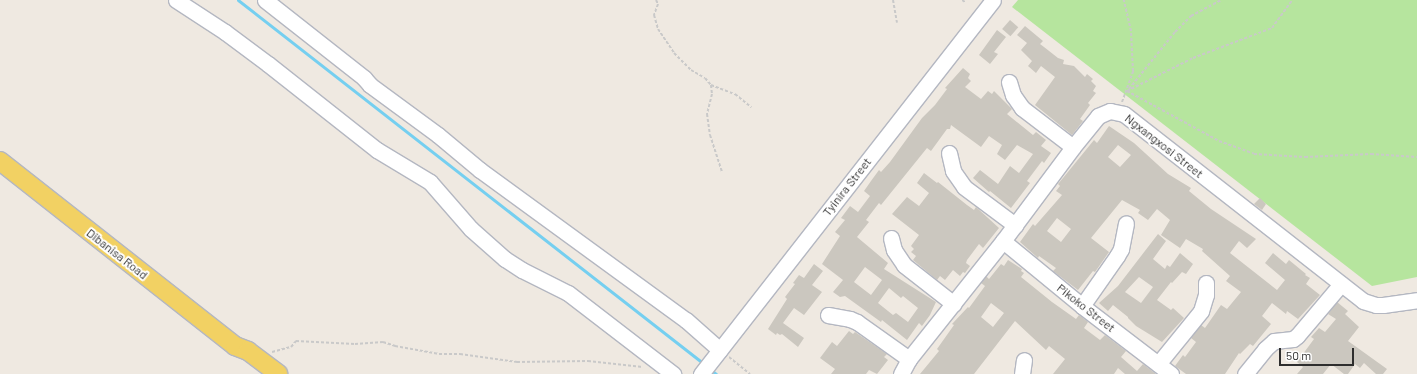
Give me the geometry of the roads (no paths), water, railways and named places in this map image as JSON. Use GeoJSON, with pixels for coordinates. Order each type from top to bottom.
{"type":"FeatureCollection","features":[{"type":"Feature","properties":{"kind":"main road","name":"Dibanisa Road"},"geometry":{"type":"LineString","coordinates":[[0,161],[235,346],[248,351],[278,374]]}},
{"type":"Feature","properties":{"kind":"main road","name":"Dibanisa Road"},"geometry":{"type":"LineString","coordinates":[[235,346],[242,358],[263,374]]}},
{"type":"Feature","properties":{"kind":"street"},"geometry":{"type":"LineString","coordinates":[[176,0],[225,32],[262,59],[377,150],[430,182],[471,229],[505,259],[522,270],[568,292],[673,374]]}},
{"type":"Feature","properties":{"kind":"street"},"geometry":{"type":"LineString","coordinates":[[264,0],[364,78],[370,85],[455,148],[480,170],[686,320],[717,354]]}},
{"type":"Feature","properties":{"kind":"street","name":"Tyinira Street"},"geometry":{"type":"LineString","coordinates":[[701,374],[993,0]]}},
{"type":"Feature","properties":{"kind":"street"},"geometry":{"type":"LineString","coordinates":[[1009,82],[1013,95],[1022,108],[1073,147]]}},
{"type":"Feature","properties":{"kind":"street","name":"Ngxangxosi Street"},"geometry":{"type":"LineString","coordinates":[[901,374],[909,360],[1003,241],[1073,147],[1098,116],[1104,112],[1117,111],[1124,114],[1358,298],[1370,304],[1383,305],[1417,300]]}},
{"type":"Feature","properties":{"kind":"street"},"geometry":{"type":"LineString","coordinates":[[949,153],[953,171],[964,187],[1015,224]]}},
{"type":"Feature","properties":{"kind":"street"},"geometry":{"type":"LineString","coordinates":[[1082,306],[1121,249],[1126,223]]}},
{"type":"Feature","properties":{"kind":"street"},"geometry":{"type":"LineString","coordinates":[[891,238],[894,250],[904,265],[954,304]]}},
{"type":"Feature","properties":{"kind":"street","name":"Pikoko Street"},"geometry":{"type":"LineString","coordinates":[[1003,241],[1082,306],[1171,374]]}},
{"type":"Feature","properties":{"kind":"street"},"geometry":{"type":"LineString","coordinates":[[1158,364],[1201,311],[1206,295],[1206,283]]}},
{"type":"Feature","properties":{"kind":"street"},"geometry":{"type":"LineString","coordinates":[[1245,374],[1265,349],[1274,341],[1293,339],[1297,336],[1341,284]]}},
{"type":"Feature","properties":{"kind":"street"},"geometry":{"type":"LineString","coordinates":[[828,316],[842,317],[857,322],[909,360]]}},
{"type":"Feature","properties":{"kind":"waterway"},"geometry":{"type":"LineString","coordinates":[[238,0],[704,364]]}},
{"type":"Feature","properties":{"kind":"waterway"},"geometry":{"type":"LineString","coordinates":[[710,369],[716,374]]}}]}
